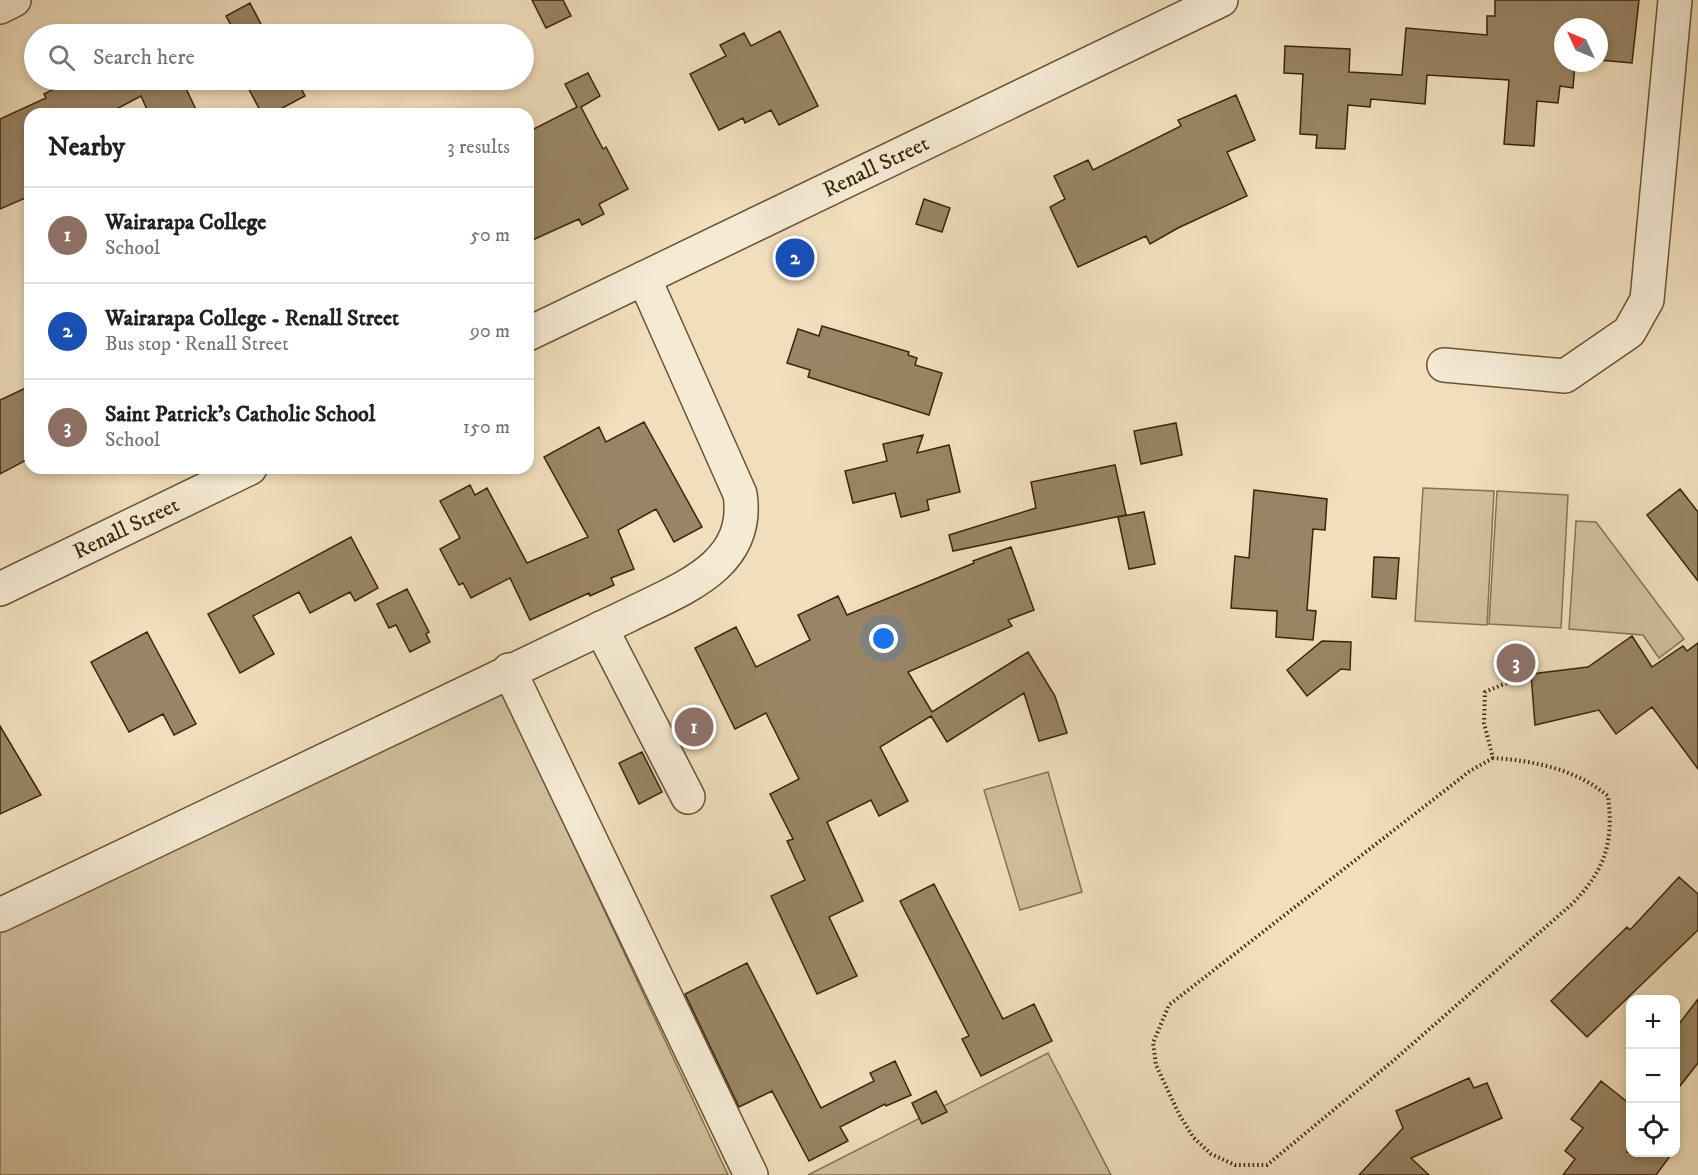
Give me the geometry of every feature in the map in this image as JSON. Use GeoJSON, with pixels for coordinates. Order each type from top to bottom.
{"type":"FeatureCollection","features":[{"type":"Feature","properties":{"kind":"street"},"geometry":{"type":"LineString","coordinates":[[0,7],[14,0]]}},
{"type":"Feature","properties":{"kind":"street","name":"Renall Street"},"geometry":{"type":"LineString","coordinates":[[534,331],[1221,0]]}},
{"type":"Feature","properties":{"kind":"street"},"geometry":{"type":"LineString","coordinates":[[1444,365],[1565,376],[1629,332],[1647,300],[1675,0]]}},
{"type":"Feature","properties":{"kind":"street"},"geometry":{"type":"LineString","coordinates":[[0,915],[601,628],[701,577],[725,556],[741,522],[741,504],[737,484],[644,278]]}},
{"type":"Feature","properties":{"kind":"street","name":"Renall Street"},"geometry":{"type":"LineString","coordinates":[[0,589],[238,474]]}},
{"type":"Feature","properties":{"kind":"street"},"geometry":{"type":"LineString","coordinates":[[601,628],[688,797]]}},
{"type":"Feature","properties":{"kind":"street"},"geometry":{"type":"LineString","coordinates":[[509,670],[750,1175]]}},
{"type":"Feature","properties":{"kind":"path"},"geometry":{"type":"LineString","coordinates":[[1493,758],[1484,723],[1485,692],[1527,675]]}},
{"type":"Feature","properties":{"kind":"path"},"geometry":{"type":"LineString","coordinates":[[1493,758],[1518,760],[1579,775],[1608,796],[1611,818],[1608,839],[1593,882],[1565,910],[1393,1061],[1267,1165],[1235,1165],[1210,1154],[1189,1129],[1156,1065],[1153,1043],[1169,1005],[1470,771],[1493,758]]}},
{"type":"Feature","properties":{"kind":"shaded area"},"geometry":{"type":"Polygon","coordinates":[[[1423,488],[1494,491],[1487,625],[1415,621],[1423,488]]]}},
{"type":"Feature","properties":{"kind":"shaded area"},"geometry":{"type":"Polygon","coordinates":[[[1497,491],[1568,495],[1561,628],[1489,624],[1497,491]]]}},
{"type":"Feature","properties":{"kind":"shaded area"},"geometry":{"type":"Polygon","coordinates":[[[1576,521],[1596,522],[1684,639],[1659,658],[1643,635],[1569,629],[1576,521]]]}},
{"type":"Feature","properties":{"kind":"shaded area"},"geometry":{"type":"Polygon","coordinates":[[[500,687],[728,1175],[0,1175],[0,931],[500,687]]]}},
{"type":"Feature","properties":{"kind":"shaded area"},"geometry":{"type":"Polygon","coordinates":[[[1048,772],[1082,892],[1020,910],[984,790],[1048,772]]]}},
{"type":"Feature","properties":{"kind":"shaded area"},"geometry":{"type":"Polygon","coordinates":[[[1048,1053],[1111,1175],[808,1175],[1048,1053]]]}},
{"type":"Feature","properties":{"kind":"building"},"geometry":{"type":"Polygon","coordinates":[[[532,0],[563,0],[571,16],[546,28],[532,0]]]}},
{"type":"Feature","properties":{"kind":"building"},"geometry":{"type":"Polygon","coordinates":[[[1495,0],[1639,0],[1632,63],[1608,61],[1608,18],[1554,18],[1554,72],[1574,72],[1573,88],[1560,86],[1558,103],[1537,101],[1534,146],[1504,144],[1509,80],[1427,75],[1425,104],[1371,99],[1370,107],[1348,105],[1345,149],[1316,148],[1317,135],[1300,134],[1303,74],[1284,73],[1285,46],[1350,49],[1349,72],[1402,75],[1406,28],[1487,35],[1487,16],[1495,16],[1495,0]]]}},
{"type":"Feature","properties":{"kind":"building"},"geometry":{"type":"Polygon","coordinates":[[[250,3],[261,24],[230,24],[226,16],[250,3]]]}},
{"type":"Feature","properties":{"kind":"building"},"geometry":{"type":"Polygon","coordinates":[[[780,31],[818,106],[779,125],[771,110],[745,123],[743,118],[719,130],[690,74],[726,56],[720,45],[744,33],[751,46],[780,31]]]}},
{"type":"Feature","properties":{"kind":"building"},"geometry":{"type":"Polygon","coordinates":[[[588,73],[600,96],[581,107],[628,189],[599,204],[604,214],[582,225],[579,219],[534,239],[534,129],[577,107],[565,84],[588,73]]]}},
{"type":"Feature","properties":{"kind":"building"},"geometry":{"type":"Polygon","coordinates":[[[52,90],[187,90],[195,108],[146,108],[141,96],[118,108],[24,108],[46,98],[44,94],[52,90]]]}},
{"type":"Feature","properties":{"kind":"building"},"geometry":{"type":"Polygon","coordinates":[[[249,90],[302,90],[305,96],[282,108],[259,108],[249,90]]]}},
{"type":"Feature","properties":{"kind":"building"},"geometry":{"type":"Polygon","coordinates":[[[1236,95],[1255,140],[1227,152],[1247,196],[1178,228],[1150,244],[1146,236],[1078,267],[1050,207],[1065,199],[1054,176],[1088,160],[1093,170],[1181,126],[1178,120],[1236,95]]]}},
{"type":"Feature","properties":{"kind":"building"},"geometry":{"type":"Polygon","coordinates":[[[24,108],[24,199],[0,209],[0,119],[24,108]]]}},
{"type":"Feature","properties":{"kind":"building"},"geometry":{"type":"Polygon","coordinates":[[[924,199],[950,208],[942,232],[916,224],[924,199]]]}},
{"type":"Feature","properties":{"kind":"building"},"geometry":{"type":"Polygon","coordinates":[[[822,326],[909,352],[908,355],[917,358],[915,365],[942,373],[929,415],[808,377],[810,370],[787,363],[798,329],[819,336],[822,326]]]}},
{"type":"Feature","properties":{"kind":"building"},"geometry":{"type":"Polygon","coordinates":[[[24,389],[24,461],[0,474],[0,400],[24,389]]]}},
{"type":"Feature","properties":{"kind":"building"},"geometry":{"type":"Polygon","coordinates":[[[644,422],[702,527],[674,542],[656,509],[618,530],[634,569],[611,578],[614,585],[590,596],[589,593],[530,620],[510,578],[471,598],[463,583],[459,585],[440,549],[460,538],[440,501],[470,485],[475,495],[487,488],[527,563],[588,537],[544,457],[599,427],[606,442],[644,422]]]}},
{"type":"Feature","properties":{"kind":"building"},"geometry":{"type":"Polygon","coordinates":[[[1176,423],[1182,455],[1141,464],[1134,431],[1176,423]]]}},
{"type":"Feature","properties":{"kind":"building"},"geometry":{"type":"Polygon","coordinates":[[[923,435],[917,453],[949,445],[960,492],[927,500],[929,510],[901,517],[895,493],[853,503],[845,471],[887,461],[883,444],[923,435]]]}},
{"type":"Feature","properties":{"kind":"building"},"geometry":{"type":"Polygon","coordinates":[[[1115,465],[1126,515],[953,551],[949,535],[1036,508],[1031,482],[1115,465]]]}},
{"type":"Feature","properties":{"kind":"building"},"geometry":{"type":"Polygon","coordinates":[[[1680,489],[1698,512],[1698,581],[1647,515],[1680,489]]]}},
{"type":"Feature","properties":{"kind":"building"},"geometry":{"type":"Polygon","coordinates":[[[1254,490],[1327,499],[1325,530],[1313,529],[1307,610],[1316,611],[1313,640],[1276,637],[1277,611],[1231,608],[1235,556],[1249,558],[1254,490]]]}},
{"type":"Feature","properties":{"kind":"building"},"geometry":{"type":"Polygon","coordinates":[[[1144,512],[1155,564],[1129,569],[1118,517],[1144,512]]]}},
{"type":"Feature","properties":{"kind":"building"},"geometry":{"type":"Polygon","coordinates":[[[351,537],[378,588],[355,601],[350,592],[310,613],[299,592],[253,616],[274,654],[240,673],[208,614],[351,537]]]}},
{"type":"Feature","properties":{"kind":"building"},"geometry":{"type":"Polygon","coordinates":[[[1011,547],[1034,610],[1008,620],[1012,626],[908,672],[932,712],[1028,652],[1055,696],[1067,733],[1039,741],[1024,693],[947,742],[931,716],[880,747],[908,801],[879,816],[871,800],[827,822],[863,901],[829,917],[857,976],[817,994],[771,896],[805,880],[787,841],[793,839],[770,794],[799,779],[766,713],[735,729],[695,648],[736,627],[756,667],[810,640],[798,615],[838,596],[847,615],[1011,547]]]}},
{"type":"Feature","properties":{"kind":"building"},"geometry":{"type":"Polygon","coordinates":[[[1374,557],[1399,558],[1396,599],[1372,597],[1374,557]]]}},
{"type":"Feature","properties":{"kind":"building"},"geometry":{"type":"Polygon","coordinates":[[[407,589],[429,632],[426,634],[430,642],[410,652],[396,625],[389,628],[377,604],[407,589]]]}},
{"type":"Feature","properties":{"kind":"building"},"geometry":{"type":"Polygon","coordinates":[[[147,632],[196,724],[174,735],[163,714],[129,732],[91,662],[147,632]]]}},
{"type":"Feature","properties":{"kind":"building"},"geometry":{"type":"Polygon","coordinates":[[[1632,636],[1652,667],[1683,646],[1687,651],[1698,643],[1698,769],[1652,707],[1616,734],[1599,710],[1535,725],[1531,674],[1588,667],[1632,636]]]}},
{"type":"Feature","properties":{"kind":"building"},"geometry":{"type":"Polygon","coordinates":[[[1322,641],[1351,642],[1350,670],[1341,669],[1307,696],[1287,670],[1322,641]]]}},
{"type":"Feature","properties":{"kind":"building"},"geometry":{"type":"Polygon","coordinates":[[[0,726],[41,795],[0,814],[0,726]]]}},
{"type":"Feature","properties":{"kind":"building"},"geometry":{"type":"Polygon","coordinates":[[[642,752],[662,792],[639,804],[619,763],[642,752]]]}},
{"type":"Feature","properties":{"kind":"building"},"geometry":{"type":"Polygon","coordinates":[[[1679,877],[1698,894],[1698,930],[1631,995],[1626,995],[1626,999],[1587,1037],[1551,1001],[1627,927],[1630,930],[1679,877]]]}},
{"type":"Feature","properties":{"kind":"building"},"geometry":{"type":"Polygon","coordinates":[[[934,884],[1003,1019],[1034,1004],[1052,1041],[981,1076],[962,1039],[969,1036],[900,901],[934,884]]]}},
{"type":"Feature","properties":{"kind":"building"},"geometry":{"type":"Polygon","coordinates":[[[747,963],[821,1108],[874,1081],[870,1073],[895,1061],[911,1095],[886,1106],[885,1104],[840,1127],[848,1141],[809,1161],[772,1091],[739,1107],[685,994],[747,963]]]}},
{"type":"Feature","properties":{"kind":"building"},"geometry":{"type":"Polygon","coordinates":[[[1698,999],[1698,1063],[1680,1086],[1680,1049],[1680,1023],[1698,999]]]}},
{"type":"Feature","properties":{"kind":"building"},"geometry":{"type":"Polygon","coordinates":[[[1469,1078],[1474,1088],[1487,1083],[1502,1118],[1411,1158],[1429,1175],[1359,1175],[1403,1128],[1396,1111],[1469,1078]]]}},
{"type":"Feature","properties":{"kind":"building"},"geometry":{"type":"Polygon","coordinates":[[[1601,1081],[1626,1101],[1626,1157],[1669,1157],[1656,1175],[1563,1175],[1575,1159],[1565,1151],[1583,1128],[1571,1119],[1601,1081]]]}},
{"type":"Feature","properties":{"kind":"building"},"geometry":{"type":"Polygon","coordinates":[[[936,1091],[947,1112],[922,1124],[912,1103],[936,1091]]]}},
{"type":"Feature","properties":{"kind":"place","name":"Wairarapa College - Renall Street"},"geometry":{"type":"Point","coordinates":[795,258]}},
{"type":"Feature","properties":{"kind":"place","name":"Saint Patrick's Catholic School"},"geometry":{"type":"Point","coordinates":[1516,663]}},
{"type":"Feature","properties":{"kind":"place","name":"Wairarapa College"},"geometry":{"type":"Point","coordinates":[694,727]}}]}
